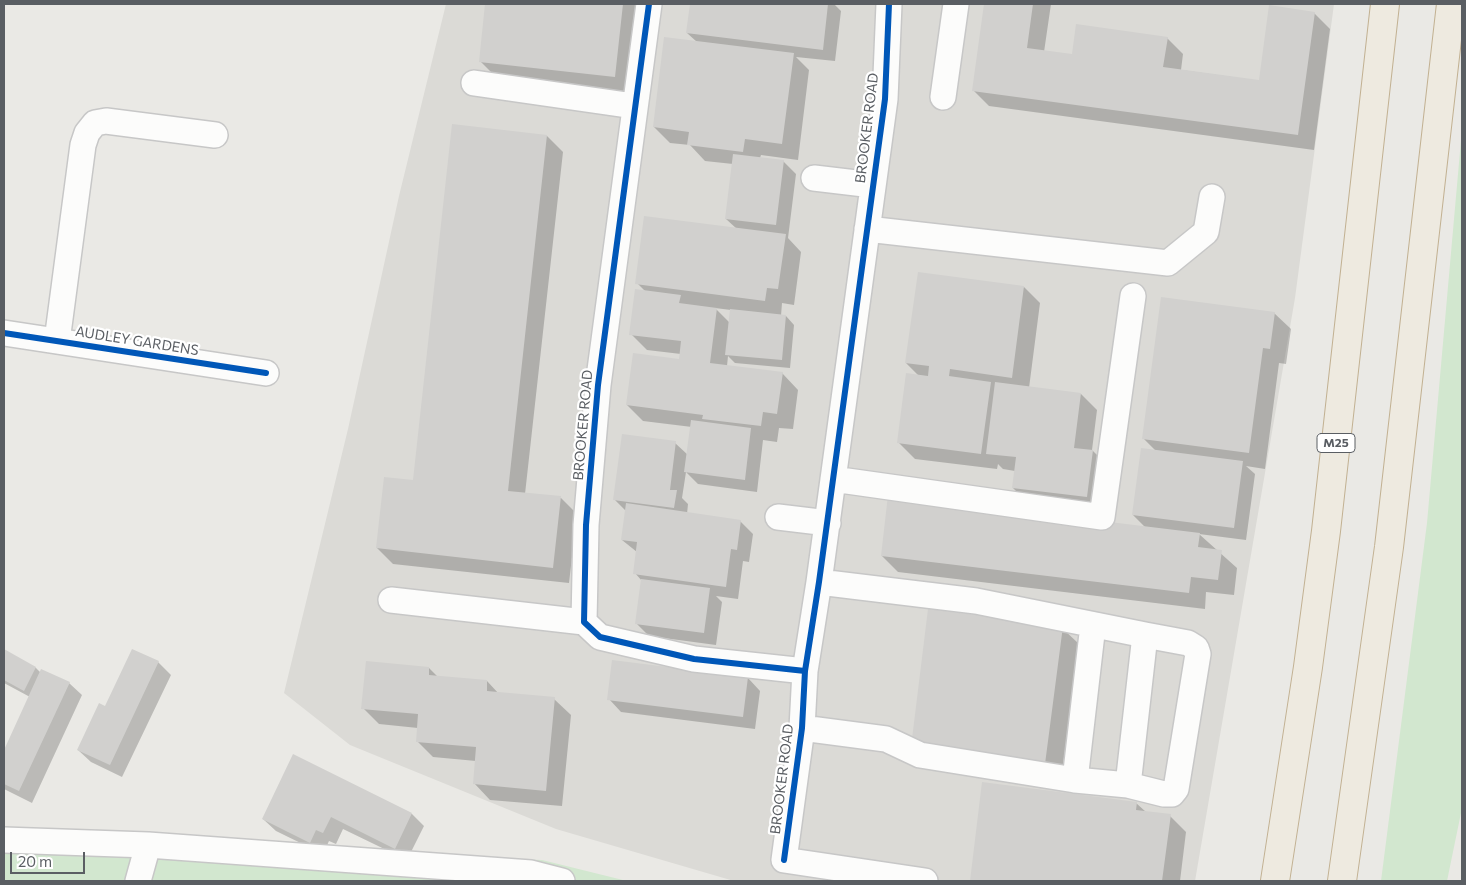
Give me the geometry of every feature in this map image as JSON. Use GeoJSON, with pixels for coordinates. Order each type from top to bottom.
{"type":"FeatureCollection","features":[{"type":"Feature","properties":{"kind":"highway","name":"M25"},"geometry":{"type":"LineString","coordinates":[[1275,881],[1308,667],[1326,531],[1385,4]]}},
{"type":"Feature","properties":{"kind":"highway"},"geometry":{"type":"LineString","coordinates":[[1342,881],[1389,547],[1451,4]]}},
{"type":"Feature","properties":{"kind":"street","name":"BROOKER ROAD"},"geometry":{"type":"LineString","coordinates":[[584,622],[586,524],[598,384],[649,4]]}},
{"type":"Feature","properties":{"kind":"street","name":"BROOKER ROAD"},"geometry":{"type":"LineString","coordinates":[[889,4],[885,99],[828,523],[805,671],[802,728],[784,860],[925,881]]}},
{"type":"Feature","properties":{"kind":"street"},"geometry":{"type":"LineString","coordinates":[[943,97],[956,4]]}},
{"type":"Feature","properties":{"kind":"street"},"geometry":{"type":"LineString","coordinates":[[474,83],[634,106]]}},
{"type":"Feature","properties":{"kind":"street"},"geometry":{"type":"LineString","coordinates":[[57,341],[83,145],[91,128],[95,123],[106,121],[215,135]]}},
{"type":"Feature","properties":{"kind":"street"},"geometry":{"type":"LineString","coordinates":[[814,178],[873,186]]}},
{"type":"Feature","properties":{"kind":"street"},"geometry":{"type":"LineString","coordinates":[[868,229],[1168,264],[1206,232],[1212,197]]}},
{"type":"Feature","properties":{"kind":"street"},"geometry":{"type":"LineString","coordinates":[[833,480],[1102,517],[1133,296]]}},
{"type":"Feature","properties":{"kind":"street","name":"AUDLEY GARDENS"},"geometry":{"type":"LineString","coordinates":[[4,333],[266,373]]}},
{"type":"Feature","properties":{"kind":"street"},"geometry":{"type":"LineString","coordinates":[[778,517],[828,523]]}},
{"type":"Feature","properties":{"kind":"street"},"geometry":{"type":"LineString","coordinates":[[802,728],[886,740],[920,755],[1075,780],[1128,785],[1164,794],[1172,794],[1176,789],[1198,654],[1196,648],[1188,643],[976,601],[819,582]]}},
{"type":"Feature","properties":{"kind":"street"},"geometry":{"type":"LineString","coordinates":[[391,600],[584,622],[600,637],[694,659],[805,671]]}},
{"type":"Feature","properties":{"kind":"street"},"geometry":{"type":"LineString","coordinates":[[1075,780],[1093,625]]}},
{"type":"Feature","properties":{"kind":"street"},"geometry":{"type":"LineString","coordinates":[[1128,785],[1144,635]]}},
{"type":"Feature","properties":{"kind":"street"},"geometry":{"type":"LineString","coordinates":[[4,840],[148,845],[531,873],[562,881]]}},
{"type":"Feature","properties":{"kind":"street"},"geometry":{"type":"LineString","coordinates":[[138,881],[148,845]]}},
{"type":"Feature","properties":{"kind":"shaded area"},"geometry":{"type":"Polygon","coordinates":[[[446,4],[1334,4],[1295,298],[1195,881],[734,881],[556,829],[350,745],[284,693],[348,429],[399,196],[446,4]]]}},
{"type":"Feature","properties":{"kind":"green space"},"geometry":{"type":"Polygon","coordinates":[[[1462,129],[1462,808],[1447,881],[1381,881],[1427,523],[1462,129]]]}},
{"type":"Feature","properties":{"kind":"green space"},"geometry":{"type":"Polygon","coordinates":[[[4,840],[542,860],[627,881],[4,881],[4,840]]]}},
{"type":"Feature","properties":{"kind":"building"},"geometry":{"type":"Polygon","coordinates":[[[485,4],[623,4],[615,77],[479,62],[485,4]]]}},
{"type":"Feature","properties":{"kind":"building"},"geometry":{"type":"Polygon","coordinates":[[[690,4],[828,4],[823,50],[686,33],[690,4]]]}},
{"type":"Feature","properties":{"kind":"building"},"geometry":{"type":"Polygon","coordinates":[[[984,4],[1033,4],[1027,48],[1072,54],[1076,24],[1168,37],[1163,67],[1259,80],[1269,5],[1315,12],[1298,135],[972,91],[984,4]]]}},
{"type":"Feature","properties":{"kind":"building"},"geometry":{"type":"Polygon","coordinates":[[[664,37],[794,53],[782,144],[745,139],[743,152],[687,145],[689,132],[653,127],[664,37]]]}},
{"type":"Feature","properties":{"kind":"building"},"geometry":{"type":"Polygon","coordinates":[[[452,124],[547,135],[508,491],[561,496],[553,568],[376,548],[384,477],[413,480],[452,124]]]}},
{"type":"Feature","properties":{"kind":"building"},"geometry":{"type":"Polygon","coordinates":[[[733,154],[784,160],[776,225],[725,219],[733,154]]]}},
{"type":"Feature","properties":{"kind":"building"},"geometry":{"type":"Polygon","coordinates":[[[644,216],[786,234],[778,289],[767,288],[765,301],[635,284],[644,216]]]}},
{"type":"Feature","properties":{"kind":"building"},"geometry":{"type":"Polygon","coordinates":[[[918,272],[1024,286],[1012,378],[950,369],[949,376],[991,382],[981,454],[897,443],[906,373],[928,376],[929,366],[905,363],[918,272]]]}},
{"type":"Feature","properties":{"kind":"building"},"geometry":{"type":"Polygon","coordinates":[[[635,289],[681,295],[679,303],[717,308],[710,363],[783,372],[777,414],[763,412],[761,426],[702,419],[703,415],[626,405],[633,353],[679,359],[681,341],[629,335],[635,289]]]}},
{"type":"Feature","properties":{"kind":"building"},"geometry":{"type":"Polygon","coordinates":[[[1161,297],[1275,312],[1270,349],[1263,348],[1249,453],[1142,439],[1161,297]]]}},
{"type":"Feature","properties":{"kind":"building"},"geometry":{"type":"Polygon","coordinates":[[[730,309],[786,315],[782,360],[725,355],[730,309]]]}},
{"type":"Feature","properties":{"kind":"building"},"geometry":{"type":"Polygon","coordinates":[[[995,382],[1081,393],[1074,448],[1093,450],[1087,497],[1012,488],[1016,457],[986,454],[995,382]]]}},
{"type":"Feature","properties":{"kind":"building"},"geometry":{"type":"Polygon","coordinates":[[[691,420],[751,428],[745,480],[684,472],[691,420]]]}},
{"type":"Feature","properties":{"kind":"building"},"geometry":{"type":"Polygon","coordinates":[[[622,434],[676,441],[670,490],[677,490],[674,508],[613,500],[622,434]]]}},
{"type":"Feature","properties":{"kind":"building"},"geometry":{"type":"Polygon","coordinates":[[[1141,448],[1243,461],[1234,528],[1132,515],[1141,448]]]}},
{"type":"Feature","properties":{"kind":"building"},"geometry":{"type":"Polygon","coordinates":[[[888,495],[1200,533],[1198,547],[1222,550],[1218,580],[1191,577],[1189,593],[881,556],[888,495]]]}},
{"type":"Feature","properties":{"kind":"building"},"geometry":{"type":"Polygon","coordinates":[[[626,503],[741,520],[737,550],[731,549],[726,587],[633,574],[637,542],[621,540],[626,503]]]}},
{"type":"Feature","properties":{"kind":"building"},"geometry":{"type":"Polygon","coordinates":[[[641,579],[710,588],[704,633],[635,624],[641,579]]]}},
{"type":"Feature","properties":{"kind":"building"},"geometry":{"type":"Polygon","coordinates":[[[928,609],[1063,626],[1045,764],[911,747],[928,609]]]}},
{"type":"Feature","properties":{"kind":"building"},"geometry":{"type":"Polygon","coordinates":[[[4,649],[36,667],[24,691],[4,680],[4,649]]]}},
{"type":"Feature","properties":{"kind":"building"},"geometry":{"type":"Polygon","coordinates":[[[132,649],[159,661],[110,765],[77,750],[99,703],[105,706],[132,649]]]}},
{"type":"Feature","properties":{"kind":"building"},"geometry":{"type":"Polygon","coordinates":[[[612,660],[748,677],[743,717],[607,700],[612,660]]]}},
{"type":"Feature","properties":{"kind":"building"},"geometry":{"type":"Polygon","coordinates":[[[366,661],[429,667],[429,675],[487,680],[487,691],[555,697],[546,791],[473,784],[476,747],[416,742],[418,714],[361,709],[366,661]]]}},
{"type":"Feature","properties":{"kind":"building"},"geometry":{"type":"Polygon","coordinates":[[[41,669],[70,682],[19,791],[4,784],[4,750],[41,669]]]}},
{"type":"Feature","properties":{"kind":"building"},"geometry":{"type":"Polygon","coordinates":[[[293,754],[412,813],[395,849],[331,817],[323,833],[316,830],[310,843],[262,819],[293,754]]]}},
{"type":"Feature","properties":{"kind":"building"},"geometry":{"type":"Polygon","coordinates":[[[982,782],[1137,802],[1136,810],[1171,814],[1162,881],[970,881],[982,782]]]}},
{"type":"Feature","properties":{"kind":"cycle path"},"geometry":{"type":"LineString","coordinates":[[649,4],[598,385],[586,525],[584,622],[600,637],[694,659],[805,671]]}},
{"type":"Feature","properties":{"kind":"cycle path"},"geometry":{"type":"LineString","coordinates":[[784,860],[802,728],[805,671],[819,582],[885,99],[889,4]]}},
{"type":"Feature","properties":{"kind":"cycle path"},"geometry":{"type":"LineString","coordinates":[[4,333],[266,373]]}}]}
